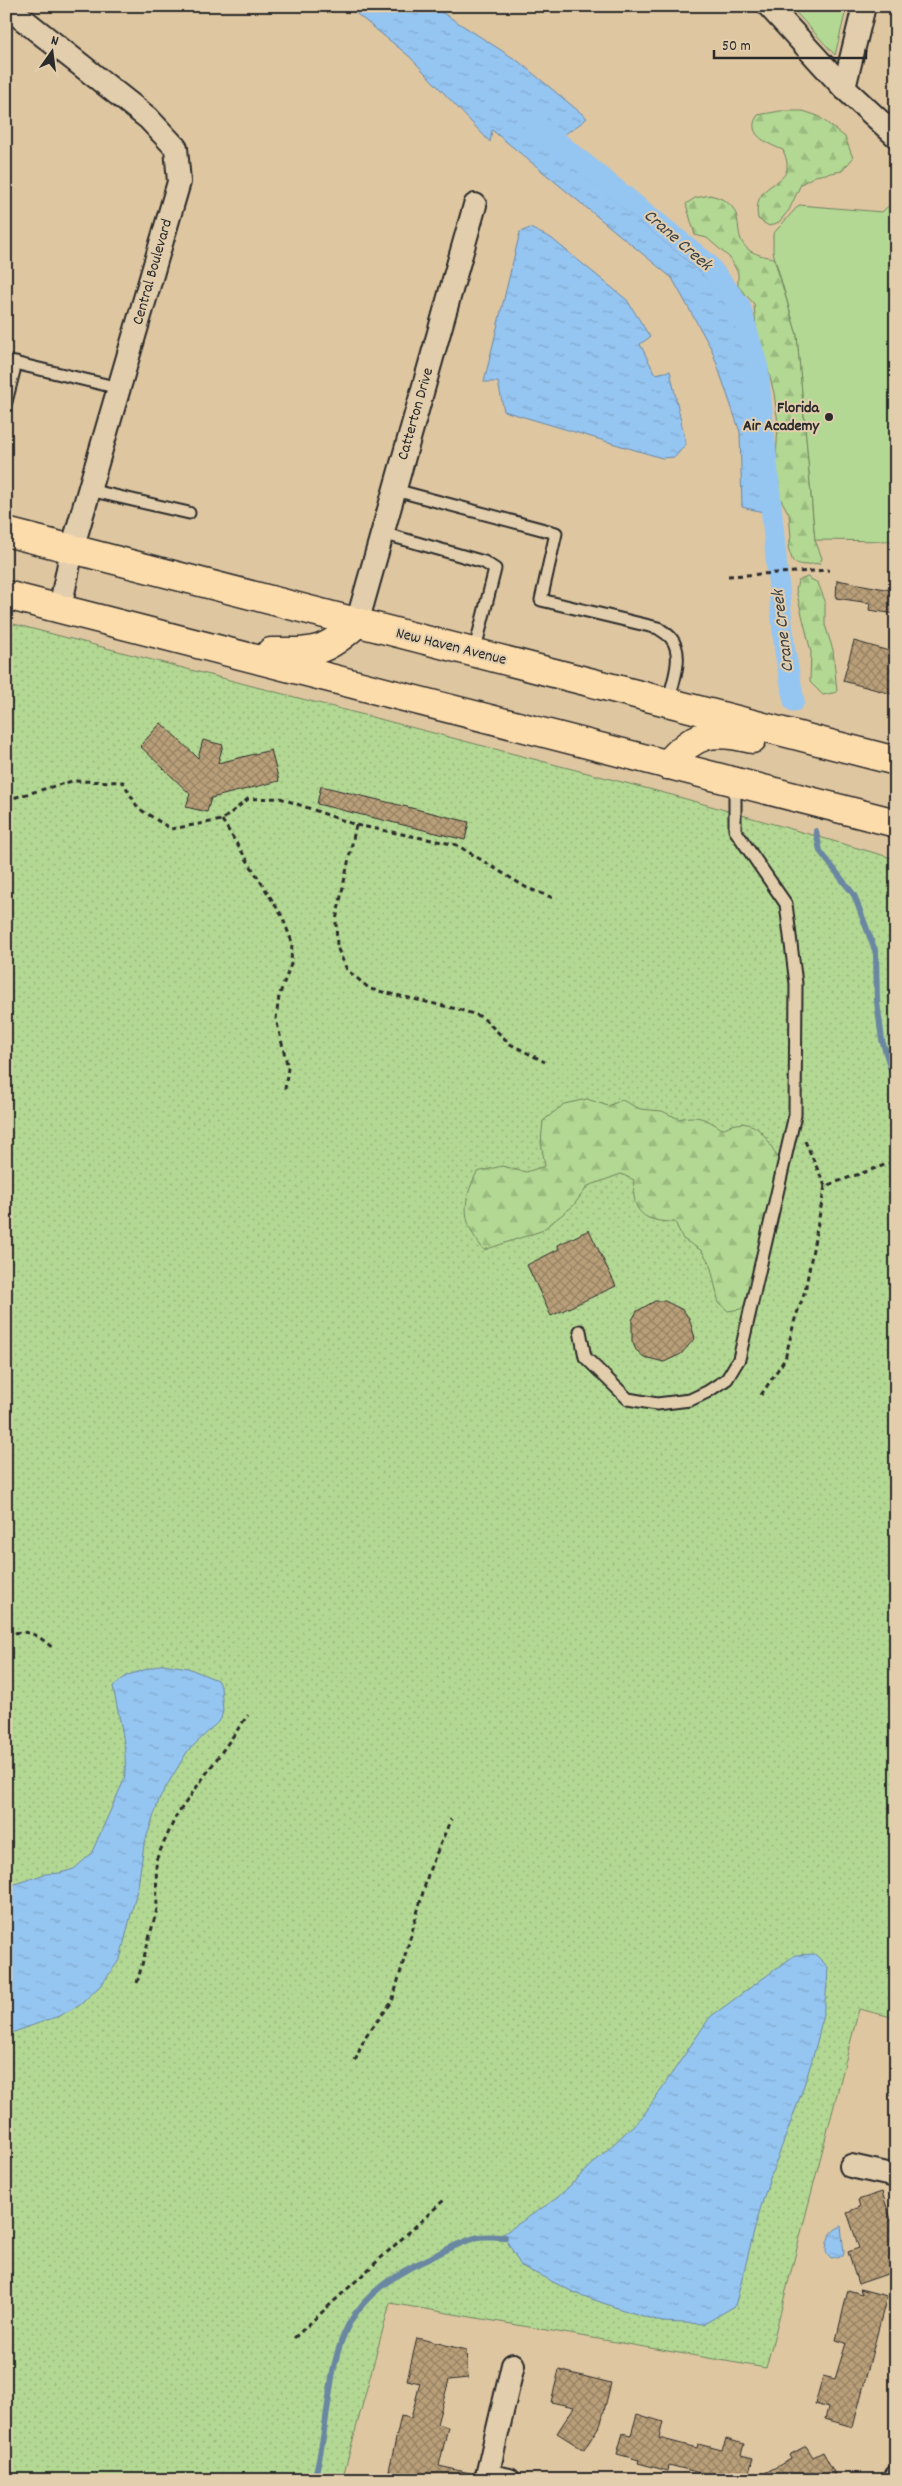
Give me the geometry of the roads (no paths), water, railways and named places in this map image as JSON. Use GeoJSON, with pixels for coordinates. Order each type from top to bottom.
{"type":"FeatureCollection","features":[{"type":"Feature","properties":{"kind":"main road","name":"New Haven Avenue"},"geometry":{"type":"LineString","coordinates":[[6,532],[896,761]]}},
{"type":"Feature","properties":{"kind":"main road"},"geometry":{"type":"LineString","coordinates":[[6,595],[896,823]]}},
{"type":"Feature","properties":{"kind":"main road"},"geometry":{"type":"LineString","coordinates":[[234,652],[314,652],[337,642],[357,623]]}},
{"type":"Feature","properties":{"kind":"main road"},"geometry":{"type":"LineString","coordinates":[[667,765],[684,745],[706,736],[721,733],[896,778]]}},
{"type":"Feature","properties":{"kind":"street","name":"Central Boulevard"},"geometry":{"type":"LineString","coordinates":[[6,6],[148,118],[176,148],[179,182],[72,549],[60,609]]}},
{"type":"Feature","properties":{"kind":"street"},"geometry":{"type":"LineString","coordinates":[[769,6],[844,88],[896,136]]}},
{"type":"Feature","properties":{"kind":"street"},"geometry":{"type":"LineString","coordinates":[[844,88],[864,6]]}},
{"type":"Feature","properties":{"kind":"street","name":"Catterton Drive"},"geometry":{"type":"LineString","coordinates":[[357,623],[475,205]]}},
{"type":"Feature","properties":{"kind":"street"},"geometry":{"type":"LineString","coordinates":[[851,2166],[896,2176]]}},
{"type":"Feature","properties":{"kind":"street"},"geometry":{"type":"LineString","coordinates":[[494,2478],[513,2365]]}},
{"type":"Feature","properties":{"kind":"lane"},"geometry":{"type":"LineString","coordinates":[[6,402],[11,362],[119,388]]}},
{"type":"Feature","properties":{"kind":"lane"},"geometry":{"type":"LineString","coordinates":[[89,490],[189,513]]}},
{"type":"Feature","properties":{"kind":"lane"},"geometry":{"type":"LineString","coordinates":[[394,490],[556,533],[541,600],[658,628],[671,638],[677,650],[676,668],[668,703]]}},
{"type":"Feature","properties":{"kind":"lane"},"geometry":{"type":"LineString","coordinates":[[382,533],[484,562],[495,569],[474,653]]}},
{"type":"Feature","properties":{"kind":"lane"},"geometry":{"type":"LineString","coordinates":[[580,1331],[586,1358],[628,1399],[658,1404],[690,1400],[727,1379],[739,1359],[795,1115],[796,984],[786,904],[735,830],[735,782]]}},
{"type":"Feature","properties":{"kind":"water"},"geometry":{"type":"Polygon","coordinates":[[[347,6],[432,6],[518,61],[587,118],[561,137],[556,147],[556,153],[700,271],[733,311],[749,371],[763,512],[742,507],[740,432],[712,350],[672,278],[492,130],[490,142],[409,56],[347,6]]]}},
{"type":"Feature","properties":{"kind":"water"},"geometry":{"type":"Polygon","coordinates":[[[530,228],[551,238],[627,300],[650,337],[640,344],[655,374],[670,371],[686,444],[675,457],[662,458],[504,411],[498,382],[484,382],[520,232],[530,228]]]}},
{"type":"Feature","properties":{"kind":"water"},"geometry":{"type":"Polygon","coordinates":[[[163,1664],[188,1668],[217,1680],[221,1687],[223,1710],[221,1719],[187,1752],[160,1797],[144,1845],[138,1886],[120,1959],[102,1984],[80,2005],[59,2016],[14,2032],[6,2037],[6,1887],[45,1874],[60,1873],[74,1869],[91,1854],[124,1780],[124,1745],[113,1686],[128,1675],[163,1664]]]}},
{"type":"Feature","properties":{"kind":"water"},"geometry":{"type":"Polygon","coordinates":[[[815,1954],[828,1967],[826,1995],[815,2050],[763,2199],[735,2306],[704,2324],[662,2322],[575,2293],[521,2266],[503,2234],[557,2198],[643,2116],[710,2017],[795,1955],[815,1954]]]}},
{"type":"Feature","properties":{"kind":"water"},"geometry":{"type":"Polygon","coordinates":[[[841,2226],[844,2253],[843,2256],[831,2258],[826,2252],[828,2240],[831,2233],[841,2226]]]}},
{"type":"Feature","properties":{"kind":"waterway","name":"Crane Creek"},"geometry":{"type":"LineString","coordinates":[[534,123],[707,263],[740,306],[758,368],[785,652],[794,701]]}},
{"type":"Feature","properties":{"kind":"waterway","name":"Crane Creek"},"geometry":{"type":"LineString","coordinates":[[816,831],[820,851],[854,895],[876,953],[877,1002],[882,1040],[896,1086]]}},
{"type":"Feature","properties":{"kind":"waterway"},"geometry":{"type":"LineString","coordinates":[[314,2480],[338,2352],[348,2326],[365,2302],[390,2280],[456,2245],[478,2237],[505,2237]]}},
{"type":"Feature","properties":{"kind":"place","name":"Florida Air Academy"},"geometry":{"type":"Point","coordinates":[829,417]}}]}
